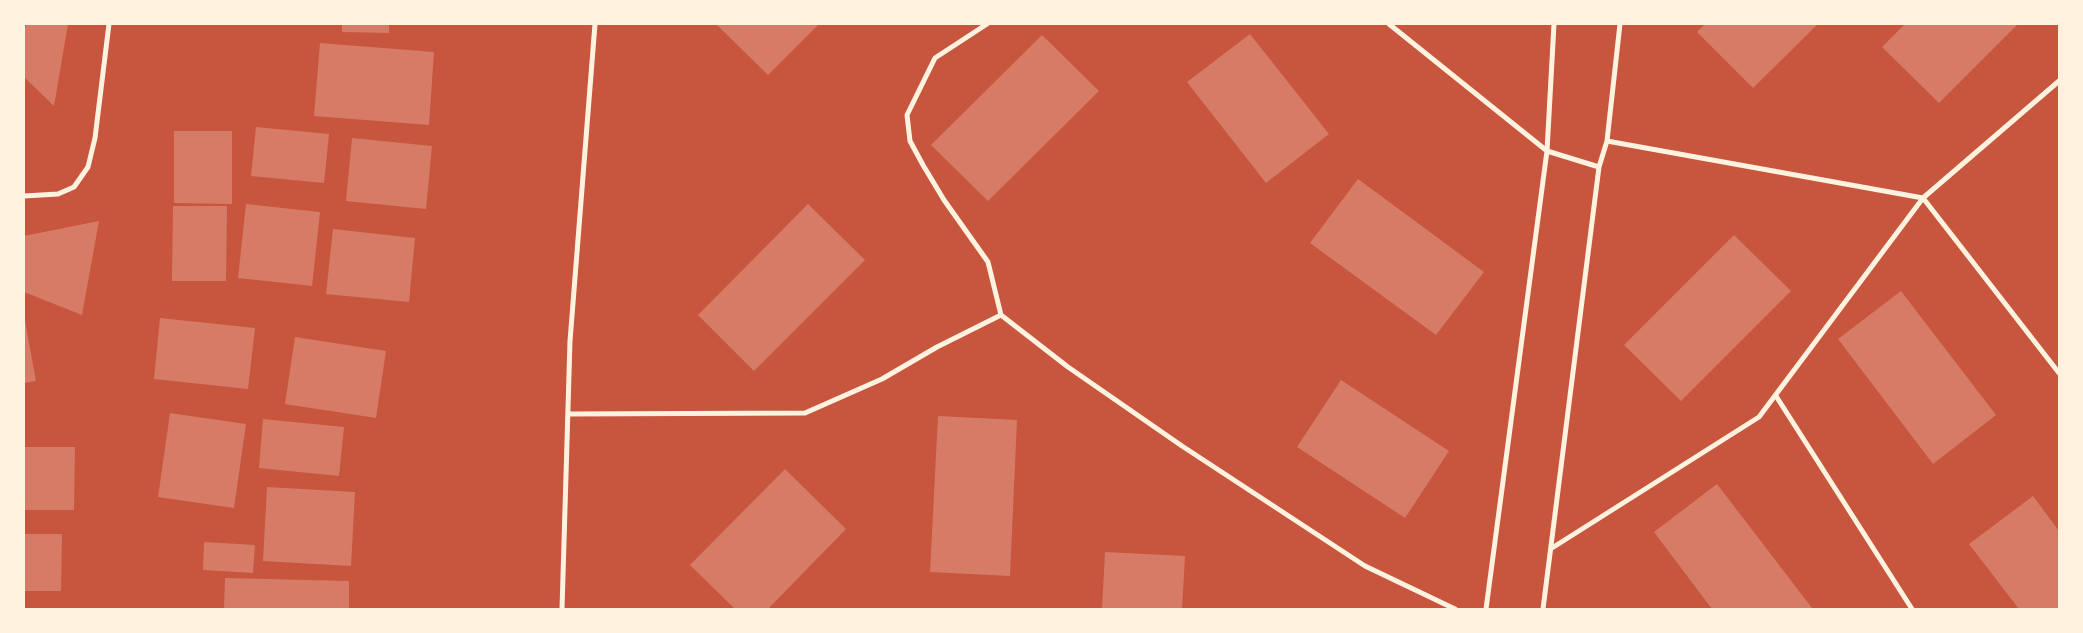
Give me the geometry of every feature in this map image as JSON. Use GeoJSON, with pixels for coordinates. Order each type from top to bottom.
{"type":"FeatureCollection","features":[{"type":"Feature","properties":{"kind":"street"},"geometry":{"type":"LineString","coordinates":[[24,196],[58,194],[74,187],[88,167],[95,138],[109,24]]}},
{"type":"Feature","properties":{"kind":"street"},"geometry":{"type":"LineString","coordinates":[[562,609],[570,341],[595,24]]}},
{"type":"Feature","properties":{"kind":"street"},"geometry":{"type":"LineString","coordinates":[[987,24],[935,58],[907,115],[910,141],[923,165],[944,200],[988,262],[1001,315],[1068,367],[1182,446],[1365,566],[1455,609]]}},
{"type":"Feature","properties":{"kind":"street"},"geometry":{"type":"LineString","coordinates":[[1388,24],[1546,151],[1599,167]]}},
{"type":"Feature","properties":{"kind":"street"},"geometry":{"type":"LineString","coordinates":[[1486,609],[1546,151],[1554,24]]}},
{"type":"Feature","properties":{"kind":"street"},"geometry":{"type":"LineString","coordinates":[[1543,609],[1599,167],[1607,141],[1620,24]]}},
{"type":"Feature","properties":{"kind":"street"},"geometry":{"type":"LineString","coordinates":[[1552,548],[1760,417],[1923,198],[2059,81]]}},
{"type":"Feature","properties":{"kind":"street"},"geometry":{"type":"LineString","coordinates":[[1607,141],[1923,198],[2059,373]]}},
{"type":"Feature","properties":{"kind":"street"},"geometry":{"type":"LineString","coordinates":[[568,414],[805,413],[882,380],[937,347],[1001,315]]}},
{"type":"Feature","properties":{"kind":"street"},"geometry":{"type":"LineString","coordinates":[[1776,396],[1912,609]]}},
{"type":"Feature","properties":{"kind":"building"},"geometry":{"type":"Polygon","coordinates":[[[26,24],[68,24],[54,106],[24,77],[24,36],[26,24]]]}},
{"type":"Feature","properties":{"kind":"building"},"geometry":{"type":"Polygon","coordinates":[[[342,24],[389,24],[389,33],[342,32],[342,24]]]}},
{"type":"Feature","properties":{"kind":"building"},"geometry":{"type":"Polygon","coordinates":[[[716,24],[819,24],[768,75],[716,24]]]}},
{"type":"Feature","properties":{"kind":"building"},"geometry":{"type":"Polygon","coordinates":[[[1705,24],[1818,24],[1753,88],[1697,32],[1705,24]]]}},
{"type":"Feature","properties":{"kind":"building"},"geometry":{"type":"Polygon","coordinates":[[[1905,24],[2018,24],[1939,103],[1882,47],[1905,24]]]}},
{"type":"Feature","properties":{"kind":"building"},"geometry":{"type":"Polygon","coordinates":[[[1250,34],[1329,134],[1266,183],[1187,82],[1250,34]]]}},
{"type":"Feature","properties":{"kind":"building"},"geometry":{"type":"Polygon","coordinates":[[[1042,35],[1099,91],[988,201],[931,145],[1042,35]]]}},
{"type":"Feature","properties":{"kind":"building"},"geometry":{"type":"Polygon","coordinates":[[[320,43],[434,52],[429,125],[314,116],[320,43]]]}},
{"type":"Feature","properties":{"kind":"building"},"geometry":{"type":"Polygon","coordinates":[[[256,127],[329,134],[324,183],[251,176],[256,127]]]}},
{"type":"Feature","properties":{"kind":"building"},"geometry":{"type":"Polygon","coordinates":[[[174,131],[232,131],[232,204],[174,203],[174,131]]]}},
{"type":"Feature","properties":{"kind":"building"},"geometry":{"type":"Polygon","coordinates":[[[352,138],[432,146],[426,209],[346,201],[352,138]]]}},
{"type":"Feature","properties":{"kind":"building"},"geometry":{"type":"Polygon","coordinates":[[[1358,179],[1484,272],[1436,335],[1310,243],[1358,179]]]}},
{"type":"Feature","properties":{"kind":"building"},"geometry":{"type":"Polygon","coordinates":[[[246,204],[320,212],[312,286],[238,278],[246,204]]]}},
{"type":"Feature","properties":{"kind":"building"},"geometry":{"type":"Polygon","coordinates":[[[808,204],[865,260],[754,371],[698,315],[808,204]]]}},
{"type":"Feature","properties":{"kind":"building"},"geometry":{"type":"Polygon","coordinates":[[[173,206],[227,206],[226,281],[172,281],[173,206]]]}},
{"type":"Feature","properties":{"kind":"building"},"geometry":{"type":"Polygon","coordinates":[[[99,221],[82,315],[24,292],[24,236],[99,221]]]}},
{"type":"Feature","properties":{"kind":"building"},"geometry":{"type":"Polygon","coordinates":[[[333,229],[415,238],[409,302],[326,294],[333,229]]]}},
{"type":"Feature","properties":{"kind":"building"},"geometry":{"type":"Polygon","coordinates":[[[1734,235],[1791,291],[1681,401],[1624,345],[1734,235]]]}},
{"type":"Feature","properties":{"kind":"building"},"geometry":{"type":"Polygon","coordinates":[[[1901,291],[1996,415],[1933,464],[1838,339],[1901,291]]]}},
{"type":"Feature","properties":{"kind":"building"},"geometry":{"type":"Polygon","coordinates":[[[160,318],[255,328],[248,389],[154,379],[160,318]]]}},
{"type":"Feature","properties":{"kind":"building"},"geometry":{"type":"Polygon","coordinates":[[[24,322],[36,381],[24,383],[24,322]]]}},
{"type":"Feature","properties":{"kind":"building"},"geometry":{"type":"Polygon","coordinates":[[[295,337],[386,351],[376,418],[285,404],[295,337]]]}},
{"type":"Feature","properties":{"kind":"building"},"geometry":{"type":"Polygon","coordinates":[[[1341,380],[1449,451],[1405,518],[1297,447],[1341,380]]]}},
{"type":"Feature","properties":{"kind":"building"},"geometry":{"type":"Polygon","coordinates":[[[170,413],[246,424],[234,508],[158,497],[170,413]]]}},
{"type":"Feature","properties":{"kind":"building"},"geometry":{"type":"Polygon","coordinates":[[[938,416],[1017,420],[1010,576],[930,572],[938,416]]]}},
{"type":"Feature","properties":{"kind":"building"},"geometry":{"type":"Polygon","coordinates":[[[263,419],[344,427],[339,476],[259,468],[263,419]]]}},
{"type":"Feature","properties":{"kind":"building"},"geometry":{"type":"Polygon","coordinates":[[[24,447],[75,447],[74,510],[24,510],[24,447]]]}},
{"type":"Feature","properties":{"kind":"building"},"geometry":{"type":"Polygon","coordinates":[[[785,469],[846,529],[768,609],[735,609],[690,565],[785,469]]]}},
{"type":"Feature","properties":{"kind":"building"},"geometry":{"type":"Polygon","coordinates":[[[1717,484],[1812,608],[1712,609],[1654,532],[1717,484]]]}},
{"type":"Feature","properties":{"kind":"building"},"geometry":{"type":"Polygon","coordinates":[[[267,487],[355,492],[351,566],[263,561],[267,487]]]}},
{"type":"Feature","properties":{"kind":"building"},"geometry":{"type":"Polygon","coordinates":[[[2033,496],[2059,531],[2059,609],[2019,609],[1969,544],[2033,496]]]}},
{"type":"Feature","properties":{"kind":"building"},"geometry":{"type":"Polygon","coordinates":[[[24,534],[62,534],[61,591],[24,591],[24,534]]]}},
{"type":"Feature","properties":{"kind":"building"},"geometry":{"type":"Polygon","coordinates":[[[204,542],[255,545],[253,573],[203,570],[204,542]]]}},
{"type":"Feature","properties":{"kind":"building"},"geometry":{"type":"Polygon","coordinates":[[[1105,552],[1185,556],[1182,609],[1102,609],[1105,552]]]}},
{"type":"Feature","properties":{"kind":"building"},"geometry":{"type":"Polygon","coordinates":[[[225,578],[349,581],[349,609],[224,609],[225,578]]]}}]}
